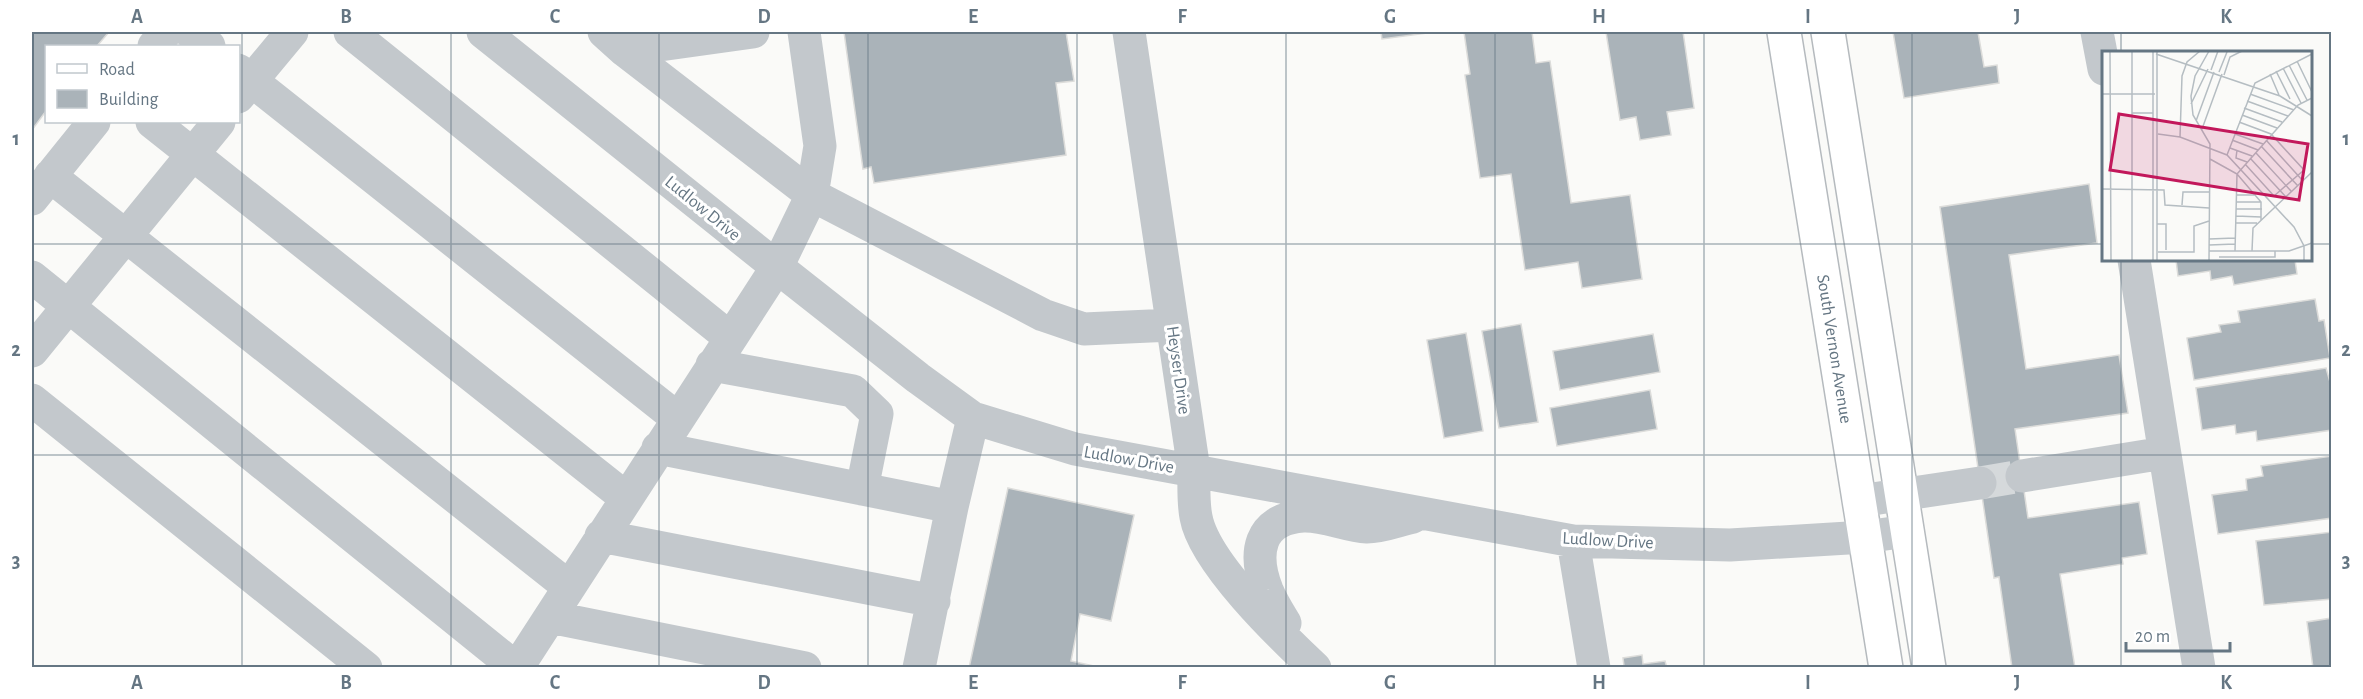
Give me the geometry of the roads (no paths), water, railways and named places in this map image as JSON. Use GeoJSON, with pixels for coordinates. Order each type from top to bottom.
{"type":"FeatureCollection","features":[{"type":"Feature","properties":{"kind":"main road","name":"South Vernon Avenue"},"geometry":{"type":"LineString","coordinates":[[1784,32],[1886,668]]}},
{"type":"Feature","properties":{"kind":"main road"},"geometry":{"type":"LineString","coordinates":[[1828,32],[1929,668]]}},
{"type":"Feature","properties":{"kind":"street"},"geometry":{"type":"LineString","coordinates":[[155,45],[166,32]]}},
{"type":"Feature","properties":{"kind":"street"},"geometry":{"type":"LineString","coordinates":[[190,32],[208,45]]}},
{"type":"Feature","properties":{"kind":"street"},"geometry":{"type":"LineString","coordinates":[[292,32],[243,83],[677,418]]}},
{"type":"Feature","properties":{"kind":"street"},"geometry":{"type":"LineString","coordinates":[[350,32],[729,337]]}},
{"type":"Feature","properties":{"kind":"street","name":"Ludlow Drive"},"geometry":{"type":"LineString","coordinates":[[483,32],[777,267],[918,378],[973,418],[1075,449],[1573,541],[1730,545],[1865,537],[1907,531]]}},
{"type":"Feature","properties":{"kind":"street"},"geometry":{"type":"LineString","coordinates":[[614,41],[753,32]]}},
{"type":"Feature","properties":{"kind":"street"},"geometry":{"type":"LineString","coordinates":[[32,277],[517,668],[729,337],[777,267],[812,195],[820,146],[804,32]]}},
{"type":"Feature","properties":{"kind":"street","name":"Heyser Drive"},"geometry":{"type":"LineString","coordinates":[[1129,32],[1194,471],[1196,518],[1206,543],[1224,573],[1309,662]]}},
{"type":"Feature","properties":{"kind":"street"},"geometry":{"type":"LineString","coordinates":[[2097,32],[2102,63]]}},
{"type":"Feature","properties":{"kind":"street"},"geometry":{"type":"LineString","coordinates":[[614,41],[812,195],[1044,315],[1084,329],[1172,325]]}},
{"type":"Feature","properties":{"kind":"street"},"geometry":{"type":"LineString","coordinates":[[93,123],[41,188],[125,236],[569,587]]}},
{"type":"Feature","properties":{"kind":"street"},"geometry":{"type":"LineString","coordinates":[[153,123],[626,498]]}},
{"type":"Feature","properties":{"kind":"street"},"geometry":{"type":"LineString","coordinates":[[32,351],[218,123]]}},
{"type":"Feature","properties":{"kind":"street"},"geometry":{"type":"LineString","coordinates":[[2134,261],[2199,668]]}},
{"type":"Feature","properties":{"kind":"street"},"geometry":{"type":"LineString","coordinates":[[712,364],[853,391],[876,414],[862,489]]}},
{"type":"Feature","properties":{"kind":"street"},"geometry":{"type":"LineString","coordinates":[[32,400],[366,668]]}},
{"type":"Feature","properties":{"kind":"street"},"geometry":{"type":"LineString","coordinates":[[920,668],[952,507],[973,418]]}},
{"type":"Feature","properties":{"kind":"street"},"geometry":{"type":"LineString","coordinates":[[658,448],[952,507]]}},
{"type":"Feature","properties":{"kind":"street"},"geometry":{"type":"LineString","coordinates":[[2022,476],[2164,453]]}},
{"type":"Feature","properties":{"kind":"street"},"geometry":{"type":"LineString","coordinates":[[1859,501],[1980,483]]}},
{"type":"Feature","properties":{"kind":"street"},"geometry":{"type":"LineString","coordinates":[[1309,662],[1267,591],[1261,567],[1260,544],[1268,529],[1285,519],[1305,516],[1369,527],[1426,514]]}},
{"type":"Feature","properties":{"kind":"street"},"geometry":{"type":"LineString","coordinates":[[602,536],[934,601]]}},
{"type":"Feature","properties":{"kind":"street"},"geometry":{"type":"LineString","coordinates":[[1573,541],[1594,668]]}},
{"type":"Feature","properties":{"kind":"street"},"geometry":{"type":"LineString","coordinates":[[550,617],[805,668]]}},
{"type":"Feature","properties":{"kind":"tunnel"},"geometry":{"type":"LineString","coordinates":[[1980,483],[2022,476]]}}]}
